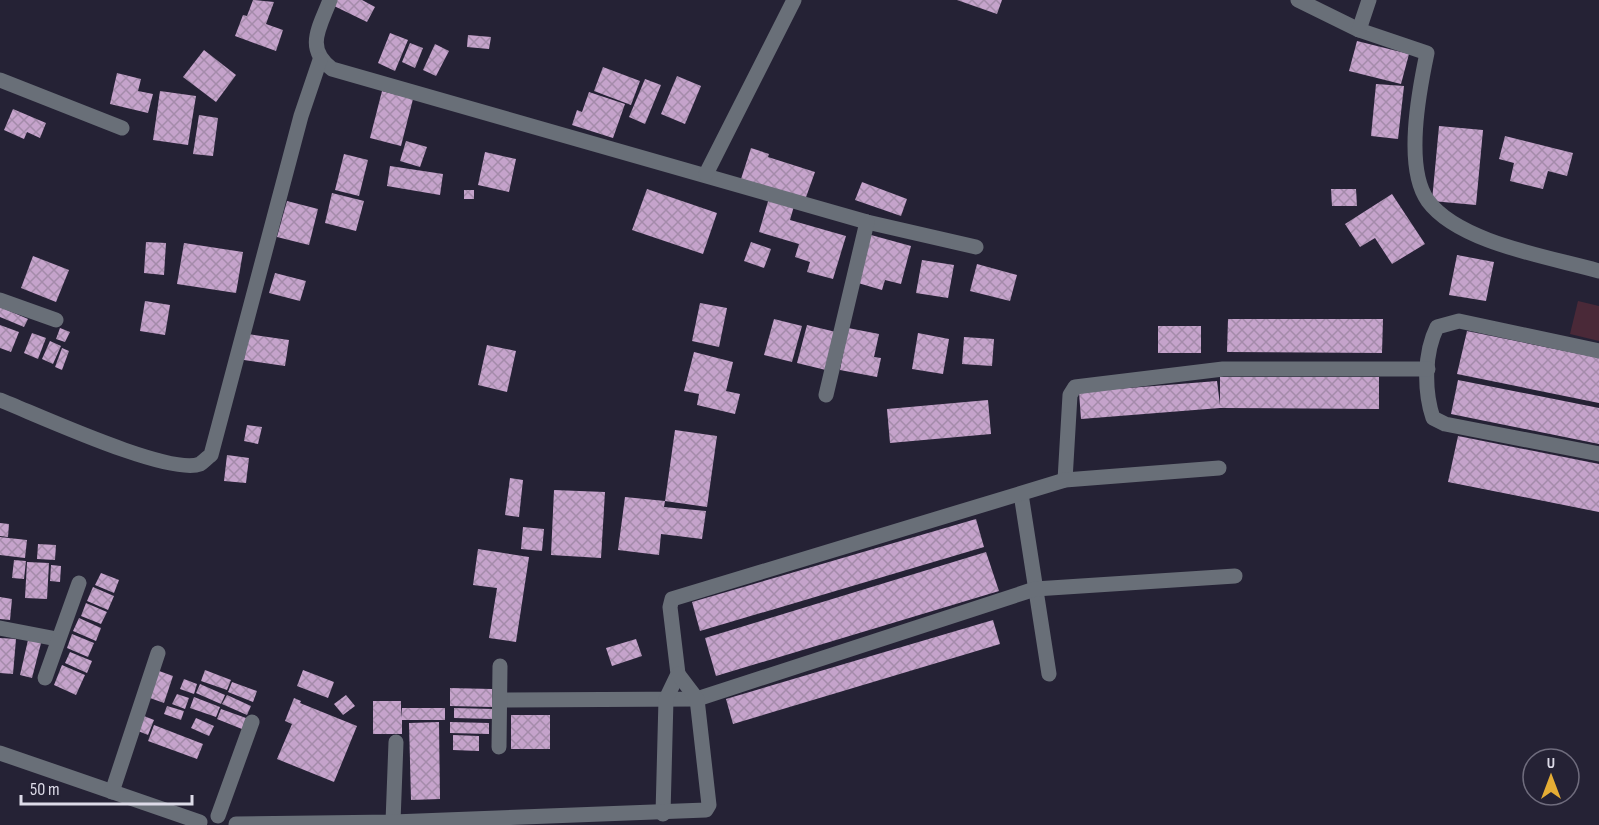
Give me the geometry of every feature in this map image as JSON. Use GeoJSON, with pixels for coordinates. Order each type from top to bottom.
{"type":"FeatureCollection","features":[{"type":"Feature","properties":{"kind":"street"},"geometry":{"type":"LineString","coordinates":[[330,0],[316,36],[315,49],[320,60],[332,69],[706,174],[867,222],[976,247]]}},
{"type":"Feature","properties":{"kind":"street"},"geometry":{"type":"LineString","coordinates":[[706,174],[794,0]]}},
{"type":"Feature","properties":{"kind":"street"},"geometry":{"type":"LineString","coordinates":[[1298,0],[1359,30],[1427,53],[1417,117],[1415,152],[1419,180],[1427,200],[1440,214],[1471,235],[1599,271]]}},
{"type":"Feature","properties":{"kind":"street"},"geometry":{"type":"LineString","coordinates":[[1359,30],[1369,0]]}},
{"type":"Feature","properties":{"kind":"street"},"geometry":{"type":"LineString","coordinates":[[0,400],[156,461],[184,465],[200,464],[211,455],[301,116],[320,60]]}},
{"type":"Feature","properties":{"kind":"street"},"geometry":{"type":"LineString","coordinates":[[0,80],[122,128]]}},
{"type":"Feature","properties":{"kind":"street"},"geometry":{"type":"LineString","coordinates":[[826,395],[867,222]]}},
{"type":"Feature","properties":{"kind":"street"},"geometry":{"type":"LineString","coordinates":[[0,300],[56,320]]}},
{"type":"Feature","properties":{"kind":"street"},"geometry":{"type":"LineString","coordinates":[[1599,351],[1459,321],[1437,327],[1431,340],[1428,369],[1433,418],[1445,424],[1599,454]]}},
{"type":"Feature","properties":{"kind":"street"},"geometry":{"type":"LineString","coordinates":[[1065,480],[1070,396],[1075,387],[1223,369],[1428,369]]}},
{"type":"Feature","properties":{"kind":"street"},"geometry":{"type":"LineString","coordinates":[[0,753],[199,824],[218,816],[237,824],[663,814],[706,810],[709,805],[697,699],[678,674],[670,607],[672,599],[1065,480],[1219,468]]}},
{"type":"Feature","properties":{"kind":"street"},"geometry":{"type":"LineString","coordinates":[[1020,494],[1049,674]]}},
{"type":"Feature","properties":{"kind":"street"},"geometry":{"type":"LineString","coordinates":[[500,700],[697,699],[1035,589],[1235,576]]}},
{"type":"Feature","properties":{"kind":"street"},"geometry":{"type":"LineString","coordinates":[[45,678],[57,639],[79,583]]}},
{"type":"Feature","properties":{"kind":"street"},"geometry":{"type":"LineString","coordinates":[[0,628],[57,639]]}},
{"type":"Feature","properties":{"kind":"street"},"geometry":{"type":"LineString","coordinates":[[112,792],[158,653]]}},
{"type":"Feature","properties":{"kind":"street"},"geometry":{"type":"LineString","coordinates":[[499,747],[501,666]]}},
{"type":"Feature","properties":{"kind":"street"},"geometry":{"type":"LineString","coordinates":[[663,814],[666,699],[678,674]]}},
{"type":"Feature","properties":{"kind":"street"},"geometry":{"type":"LineString","coordinates":[[218,816],[252,722]]}},
{"type":"Feature","properties":{"kind":"street"},"geometry":{"type":"LineString","coordinates":[[393,822],[396,742]]}},
{"type":"Feature","properties":{"kind":"shaded area"},"geometry":{"type":"Polygon","coordinates":[[[1578,301],[1599,306],[1599,341],[1570,334],[1578,301]]]}},
{"type":"Feature","properties":{"kind":"building"},"geometry":{"type":"Polygon","coordinates":[[[253,0],[274,2],[266,24],[283,30],[276,51],[235,36],[243,15],[247,16],[253,0]]]}},
{"type":"Feature","properties":{"kind":"building"},"geometry":{"type":"Polygon","coordinates":[[[334,0],[362,0],[375,7],[367,22],[332,5],[334,0]]]}},
{"type":"Feature","properties":{"kind":"building"},"geometry":{"type":"Polygon","coordinates":[[[957,0],[1002,0],[997,14],[957,0]]]}},
{"type":"Feature","properties":{"kind":"building"},"geometry":{"type":"Polygon","coordinates":[[[390,33],[408,40],[395,71],[378,63],[390,33]]]}},
{"type":"Feature","properties":{"kind":"building"},"geometry":{"type":"Polygon","coordinates":[[[468,35],[491,37],[489,49],[467,47],[468,35]]]}},
{"type":"Feature","properties":{"kind":"building"},"geometry":{"type":"Polygon","coordinates":[[[1357,41],[1409,54],[1401,84],[1349,71],[1357,41]]]}},
{"type":"Feature","properties":{"kind":"building"},"geometry":{"type":"Polygon","coordinates":[[[410,43],[423,48],[415,68],[402,62],[410,43]]]}},
{"type":"Feature","properties":{"kind":"building"},"geometry":{"type":"Polygon","coordinates":[[[435,44],[449,51],[436,76],[423,70],[435,44]]]}},
{"type":"Feature","properties":{"kind":"building"},"geometry":{"type":"Polygon","coordinates":[[[204,50],[236,75],[216,102],[183,77],[204,50]]]}},
{"type":"Feature","properties":{"kind":"building"},"geometry":{"type":"Polygon","coordinates":[[[603,67],[640,81],[631,105],[594,91],[603,67]]]}},
{"type":"Feature","properties":{"kind":"building"},"geometry":{"type":"Polygon","coordinates":[[[117,73],[141,79],[138,91],[153,94],[148,113],[110,104],[117,73]]]}},
{"type":"Feature","properties":{"kind":"building"},"geometry":{"type":"Polygon","coordinates":[[[677,76],[701,86],[685,124],[661,114],[677,76]]]}},
{"type":"Feature","properties":{"kind":"building"},"geometry":{"type":"Polygon","coordinates":[[[645,79],[661,85],[645,124],[629,117],[645,79]]]}},
{"type":"Feature","properties":{"kind":"building"},"geometry":{"type":"Polygon","coordinates":[[[1376,84],[1404,86],[1398,139],[1371,136],[1376,84]]]}},
{"type":"Feature","properties":{"kind":"building"},"geometry":{"type":"Polygon","coordinates":[[[160,91],[196,96],[188,145],[153,140],[160,91]]]}},
{"type":"Feature","properties":{"kind":"building"},"geometry":{"type":"Polygon","coordinates":[[[382,91],[413,99],[401,146],[370,138],[382,91]]]}},
{"type":"Feature","properties":{"kind":"building"},"geometry":{"type":"Polygon","coordinates":[[[589,92],[625,104],[613,138],[572,125],[577,110],[582,112],[589,92]]]}},
{"type":"Feature","properties":{"kind":"building"},"geometry":{"type":"Polygon","coordinates":[[[13,109],[46,123],[40,138],[27,132],[24,139],[4,130],[13,109]]]}},
{"type":"Feature","properties":{"kind":"building"},"geometry":{"type":"Polygon","coordinates":[[[199,115],[218,118],[213,156],[193,154],[199,115]]]}},
{"type":"Feature","properties":{"kind":"building"},"geometry":{"type":"Polygon","coordinates":[[[1439,126],[1483,130],[1476,205],[1432,201],[1439,126]]]}},
{"type":"Feature","properties":{"kind":"building"},"geometry":{"type":"Polygon","coordinates":[[[1505,136],[1573,153],[1567,176],[1548,171],[1543,189],[1510,181],[1514,163],[1499,159],[1505,136]]]}},
{"type":"Feature","properties":{"kind":"building"},"geometry":{"type":"Polygon","coordinates":[[[406,141],[427,147],[420,167],[400,161],[406,141]]]}},
{"type":"Feature","properties":{"kind":"building"},"geometry":{"type":"Polygon","coordinates":[[[751,148],[769,154],[768,157],[815,172],[805,200],[741,179],[751,148]]]}},
{"type":"Feature","properties":{"kind":"building"},"geometry":{"type":"Polygon","coordinates":[[[485,152],[516,159],[509,192],[478,185],[485,152]]]}},
{"type":"Feature","properties":{"kind":"building"},"geometry":{"type":"Polygon","coordinates":[[[344,154],[368,160],[359,196],[335,190],[344,154]]]}},
{"type":"Feature","properties":{"kind":"building"},"geometry":{"type":"Polygon","coordinates":[[[390,166],[443,174],[440,195],[387,186],[390,166]]]}},
{"type":"Feature","properties":{"kind":"building"},"geometry":{"type":"Polygon","coordinates":[[[862,182],[907,199],[901,216],[855,200],[862,182]]]}},
{"type":"Feature","properties":{"kind":"building"},"geometry":{"type":"Polygon","coordinates":[[[647,189],[717,213],[703,254],[632,230],[647,189]]]}},
{"type":"Feature","properties":{"kind":"building"},"geometry":{"type":"Polygon","coordinates":[[[1331,189],[1356,189],[1357,206],[1332,206],[1331,189]]]}},
{"type":"Feature","properties":{"kind":"building"},"geometry":{"type":"Polygon","coordinates":[[[464,190],[474,190],[474,199],[464,199],[464,190]]]}},
{"type":"Feature","properties":{"kind":"building"},"geometry":{"type":"Polygon","coordinates":[[[332,193],[364,201],[356,231],[325,223],[332,193]]]}},
{"type":"Feature","properties":{"kind":"building"},"geometry":{"type":"Polygon","coordinates":[[[1392,194],[1425,244],[1392,264],[1375,238],[1360,247],[1345,224],[1392,194]]]}},
{"type":"Feature","properties":{"kind":"building"},"geometry":{"type":"Polygon","coordinates":[[[769,198],[794,206],[790,220],[846,236],[833,279],[807,272],[810,262],[795,257],[799,244],[759,232],[769,198]]]}},
{"type":"Feature","properties":{"kind":"building"},"geometry":{"type":"Polygon","coordinates":[[[287,201],[318,209],[309,245],[277,237],[287,201]]]}},
{"type":"Feature","properties":{"kind":"building"},"geometry":{"type":"Polygon","coordinates":[[[871,235],[911,246],[901,284],[885,280],[882,290],[858,283],[871,235]]]}},
{"type":"Feature","properties":{"kind":"building"},"geometry":{"type":"Polygon","coordinates":[[[146,242],[166,243],[164,275],[144,273],[146,242]]]}},
{"type":"Feature","properties":{"kind":"building"},"geometry":{"type":"Polygon","coordinates":[[[751,242],[771,249],[764,268],[744,261],[751,242]]]}},
{"type":"Feature","properties":{"kind":"building"},"geometry":{"type":"Polygon","coordinates":[[[184,243],[243,252],[236,293],[177,284],[184,243]]]}},
{"type":"Feature","properties":{"kind":"building"},"geometry":{"type":"Polygon","coordinates":[[[1457,255],[1494,262],[1486,301],[1449,295],[1457,255]]]}},
{"type":"Feature","properties":{"kind":"building"},"geometry":{"type":"Polygon","coordinates":[[[33,256],[69,270],[56,302],[21,288],[33,256]]]}},
{"type":"Feature","properties":{"kind":"building"},"geometry":{"type":"Polygon","coordinates":[[[922,260],[954,265],[948,298],[916,293],[922,260]]]}},
{"type":"Feature","properties":{"kind":"building"},"geometry":{"type":"Polygon","coordinates":[[[977,264],[1017,275],[1010,301],[970,291],[977,264]]]}},
{"type":"Feature","properties":{"kind":"building"},"geometry":{"type":"Polygon","coordinates":[[[275,273],[306,281],[300,301],[269,293],[275,273]]]}},
{"type":"Feature","properties":{"kind":"building"},"geometry":{"type":"Polygon","coordinates":[[[145,301],[170,305],[165,335],[140,331],[145,301]]]}},
{"type":"Feature","properties":{"kind":"building"},"geometry":{"type":"Polygon","coordinates":[[[700,303],[727,308],[719,347],[692,341],[700,303]]]}},
{"type":"Feature","properties":{"kind":"building"},"geometry":{"type":"Polygon","coordinates":[[[0,307],[28,319],[24,327],[0,317],[0,307]]]}},
{"type":"Feature","properties":{"kind":"building"},"geometry":{"type":"Polygon","coordinates":[[[774,319],[802,326],[792,362],[764,355],[774,319]]]}},
{"type":"Feature","properties":{"kind":"building"},"geometry":{"type":"Polygon","coordinates":[[[1228,319],[1383,319],[1382,353],[1227,352],[1228,319]]]}},
{"type":"Feature","properties":{"kind":"building"},"geometry":{"type":"Polygon","coordinates":[[[0,325],[19,332],[11,352],[0,348],[0,325]]]}},
{"type":"Feature","properties":{"kind":"building"},"geometry":{"type":"Polygon","coordinates":[[[807,325],[840,333],[830,371],[797,363],[807,325]]]}},
{"type":"Feature","properties":{"kind":"building"},"geometry":{"type":"Polygon","coordinates":[[[1158,326],[1201,326],[1201,353],[1158,353],[1158,326]]]}},
{"type":"Feature","properties":{"kind":"building"},"geometry":{"type":"Polygon","coordinates":[[[60,328],[70,332],[65,342],[56,339],[60,328]]]}},
{"type":"Feature","properties":{"kind":"building"},"geometry":{"type":"Polygon","coordinates":[[[848,328],[879,334],[874,357],[881,358],[877,377],[840,370],[848,328]]]}},
{"type":"Feature","properties":{"kind":"building"},"geometry":{"type":"Polygon","coordinates":[[[1467,331],[1599,358],[1599,403],[1457,374],[1467,331]]]}},
{"type":"Feature","properties":{"kind":"building"},"geometry":{"type":"Polygon","coordinates":[[[32,333],[46,338],[38,359],[24,353],[32,333]]]}},
{"type":"Feature","properties":{"kind":"building"},"geometry":{"type":"Polygon","coordinates":[[[918,333],[949,339],[943,374],[912,369],[918,333]]]}},
{"type":"Feature","properties":{"kind":"building"},"geometry":{"type":"Polygon","coordinates":[[[248,334],[289,340],[285,366],[244,360],[248,334]]]}},
{"type":"Feature","properties":{"kind":"building"},"geometry":{"type":"Polygon","coordinates":[[[964,337],[994,339],[992,366],[962,364],[964,337]]]}},
{"type":"Feature","properties":{"kind":"building"},"geometry":{"type":"Polygon","coordinates":[[[50,341],[61,346],[53,364],[42,359],[50,341]]]}},
{"type":"Feature","properties":{"kind":"building"},"geometry":{"type":"Polygon","coordinates":[[[487,345],[516,351],[507,392],[478,385],[487,345]]]}},
{"type":"Feature","properties":{"kind":"building"},"geometry":{"type":"Polygon","coordinates":[[[62,348],[69,351],[62,370],[55,367],[62,348]]]}},
{"type":"Feature","properties":{"kind":"building"},"geometry":{"type":"Polygon","coordinates":[[[694,352],[733,362],[726,391],[740,394],[735,414],[697,405],[699,394],[684,391],[694,352]]]}},
{"type":"Feature","properties":{"kind":"building"},"geometry":{"type":"Polygon","coordinates":[[[1220,377],[1379,377],[1379,409],[1220,408],[1081,419],[1079,392],[1217,381],[1220,405],[1220,377]]]}},
{"type":"Feature","properties":{"kind":"building"},"geometry":{"type":"Polygon","coordinates":[[[1458,380],[1599,408],[1599,444],[1451,414],[1458,380]]]}},
{"type":"Feature","properties":{"kind":"building"},"geometry":{"type":"Polygon","coordinates":[[[988,400],[991,434],[890,443],[887,409],[988,400]]]}},
{"type":"Feature","properties":{"kind":"building"},"geometry":{"type":"Polygon","coordinates":[[[247,425],[262,427],[258,444],[244,441],[247,425]]]}},
{"type":"Feature","properties":{"kind":"building"},"geometry":{"type":"Polygon","coordinates":[[[675,430],[717,436],[707,507],[665,501],[675,430]]]}},
{"type":"Feature","properties":{"kind":"building"},"geometry":{"type":"Polygon","coordinates":[[[1458,436],[1599,464],[1599,512],[1448,482],[1458,436]]]}},
{"type":"Feature","properties":{"kind":"building"},"geometry":{"type":"Polygon","coordinates":[[[227,455],[249,458],[246,483],[224,481],[227,455]]]}},
{"type":"Feature","properties":{"kind":"building"},"geometry":{"type":"Polygon","coordinates":[[[510,478],[523,480],[519,517],[505,515],[510,478]]]}},
{"type":"Feature","properties":{"kind":"building"},"geometry":{"type":"Polygon","coordinates":[[[554,490],[605,492],[601,558],[551,555],[554,490]]]}},
{"type":"Feature","properties":{"kind":"building"},"geometry":{"type":"Polygon","coordinates":[[[625,497],[665,501],[664,507],[706,511],[702,539],[661,534],[659,555],[618,550],[625,497]]]}},
{"type":"Feature","properties":{"kind":"building"},"geometry":{"type":"Polygon","coordinates":[[[976,519],[984,547],[700,631],[692,602],[976,519]]]}},
{"type":"Feature","properties":{"kind":"building"},"geometry":{"type":"Polygon","coordinates":[[[0,523],[9,524],[8,537],[0,536],[0,523]]]}},
{"type":"Feature","properties":{"kind":"building"},"geometry":{"type":"Polygon","coordinates":[[[523,527],[544,529],[542,551],[521,549],[523,527]]]}},
{"type":"Feature","properties":{"kind":"building"},"geometry":{"type":"Polygon","coordinates":[[[0,537],[27,540],[25,558],[0,555],[0,537]]]}},
{"type":"Feature","properties":{"kind":"building"},"geometry":{"type":"Polygon","coordinates":[[[38,544],[56,545],[55,560],[37,559],[38,544]]]}},
{"type":"Feature","properties":{"kind":"building"},"geometry":{"type":"Polygon","coordinates":[[[478,549],[529,557],[516,642],[489,638],[497,588],[473,585],[478,549]]]}},
{"type":"Feature","properties":{"kind":"building"},"geometry":{"type":"Polygon","coordinates":[[[986,552],[999,591],[716,676],[705,638],[986,552]]]}},
{"type":"Feature","properties":{"kind":"building"},"geometry":{"type":"Polygon","coordinates":[[[14,560],[26,561],[24,579],[12,578],[14,560]]]}},
{"type":"Feature","properties":{"kind":"building"},"geometry":{"type":"Polygon","coordinates":[[[27,562],[49,563],[47,599],[25,598],[27,562]]]}},
{"type":"Feature","properties":{"kind":"building"},"geometry":{"type":"Polygon","coordinates":[[[51,565],[61,566],[60,582],[50,581],[51,565]]]}},
{"type":"Feature","properties":{"kind":"building"},"geometry":{"type":"Polygon","coordinates":[[[101,573],[119,580],[114,593],[95,585],[101,573]]]}},
{"type":"Feature","properties":{"kind":"building"},"geometry":{"type":"Polygon","coordinates":[[[93,587],[114,596],[108,610],[87,601],[93,587]]]}},
{"type":"Feature","properties":{"kind":"building"},"geometry":{"type":"Polygon","coordinates":[[[0,597],[12,599],[10,620],[0,619],[0,597]]]}},
{"type":"Feature","properties":{"kind":"building"},"geometry":{"type":"Polygon","coordinates":[[[86,603],[107,612],[101,624],[81,616],[86,603]]]}},
{"type":"Feature","properties":{"kind":"building"},"geometry":{"type":"Polygon","coordinates":[[[79,618],[101,628],[96,641],[73,631],[79,618]]]}},
{"type":"Feature","properties":{"kind":"building"},"geometry":{"type":"Polygon","coordinates":[[[993,620],[1000,644],[733,724],[726,699],[993,620]]]}},
{"type":"Feature","properties":{"kind":"building"},"geometry":{"type":"Polygon","coordinates":[[[72,634],[94,643],[88,657],[67,648],[72,634]]]}},
{"type":"Feature","properties":{"kind":"building"},"geometry":{"type":"Polygon","coordinates":[[[0,638],[16,639],[13,674],[0,673],[0,638]]]}},
{"type":"Feature","properties":{"kind":"building"},"geometry":{"type":"Polygon","coordinates":[[[636,639],[642,656],[612,666],[606,648],[636,639]]]}},
{"type":"Feature","properties":{"kind":"building"},"geometry":{"type":"Polygon","coordinates":[[[28,640],[41,643],[32,678],[20,675],[28,640]]]}},
{"type":"Feature","properties":{"kind":"building"},"geometry":{"type":"Polygon","coordinates":[[[70,652],[92,661],[87,673],[65,663],[70,652]]]}},
{"type":"Feature","properties":{"kind":"building"},"geometry":{"type":"Polygon","coordinates":[[[62,665],[85,675],[76,695],[54,685],[62,665]]]}},
{"type":"Feature","properties":{"kind":"building"},"geometry":{"type":"Polygon","coordinates":[[[205,670],[231,680],[227,690],[201,681],[205,670]]]}},
{"type":"Feature","properties":{"kind":"building"},"geometry":{"type":"Polygon","coordinates":[[[303,670],[334,682],[328,698],[297,686],[303,670]]]}},
{"type":"Feature","properties":{"kind":"building"},"geometry":{"type":"Polygon","coordinates":[[[159,671],[173,676],[164,703],[150,698],[159,671]]]}},
{"type":"Feature","properties":{"kind":"building"},"geometry":{"type":"Polygon","coordinates":[[[184,679],[197,684],[194,694],[180,689],[184,679]]]}},
{"type":"Feature","properties":{"kind":"building"},"geometry":{"type":"Polygon","coordinates":[[[232,682],[257,691],[253,702],[228,692],[232,682]]]}},
{"type":"Feature","properties":{"kind":"building"},"geometry":{"type":"Polygon","coordinates":[[[200,684],[225,695],[221,704],[196,693],[200,684]]]}},
{"type":"Feature","properties":{"kind":"building"},"geometry":{"type":"Polygon","coordinates":[[[450,688],[492,689],[492,707],[450,706],[450,688]]]}},
{"type":"Feature","properties":{"kind":"building"},"geometry":{"type":"Polygon","coordinates":[[[177,694],[189,698],[185,709],[172,704],[177,694]]]}},
{"type":"Feature","properties":{"kind":"building"},"geometry":{"type":"Polygon","coordinates":[[[227,695],[251,706],[247,715],[222,704],[227,695]]]}},
{"type":"Feature","properties":{"kind":"building"},"geometry":{"type":"Polygon","coordinates":[[[346,695],[355,706],[343,715],[334,704],[346,695]]]}},
{"type":"Feature","properties":{"kind":"building"},"geometry":{"type":"Polygon","coordinates":[[[194,697],[220,707],[216,717],[190,708],[194,697]]]}},
{"type":"Feature","properties":{"kind":"building"},"geometry":{"type":"Polygon","coordinates":[[[294,698],[301,701],[300,703],[357,726],[334,782],[277,759],[292,724],[285,721],[294,698]]]}},
{"type":"Feature","properties":{"kind":"building"},"geometry":{"type":"Polygon","coordinates":[[[373,701],[401,701],[401,718],[402,708],[445,708],[445,720],[402,720],[402,734],[373,734],[373,701]]]}},
{"type":"Feature","properties":{"kind":"building"},"geometry":{"type":"Polygon","coordinates":[[[167,706],[184,711],[181,720],[164,714],[167,706]]]}},
{"type":"Feature","properties":{"kind":"building"},"geometry":{"type":"Polygon","coordinates":[[[454,708],[493,709],[493,719],[454,718],[454,708]]]}},
{"type":"Feature","properties":{"kind":"building"},"geometry":{"type":"Polygon","coordinates":[[[221,709],[246,718],[242,729],[217,719],[221,709]]]}},
{"type":"Feature","properties":{"kind":"building"},"geometry":{"type":"Polygon","coordinates":[[[511,715],[550,715],[550,749],[511,749],[511,715]]]}},
{"type":"Feature","properties":{"kind":"building"},"geometry":{"type":"Polygon","coordinates":[[[144,716],[154,720],[148,735],[138,731],[144,716]]]}},
{"type":"Feature","properties":{"kind":"building"},"geometry":{"type":"Polygon","coordinates":[[[196,718],[214,726],[209,736],[191,728],[196,718]]]}},
{"type":"Feature","properties":{"kind":"building"},"geometry":{"type":"Polygon","coordinates":[[[439,722],[440,799],[411,800],[409,723],[439,722]]]}},
{"type":"Feature","properties":{"kind":"building"},"geometry":{"type":"Polygon","coordinates":[[[450,722],[489,723],[489,734],[450,733],[450,722]]]}},
{"type":"Feature","properties":{"kind":"building"},"geometry":{"type":"Polygon","coordinates":[[[154,725],[203,744],[197,759],[148,741],[154,725]]]}},
{"type":"Feature","properties":{"kind":"building"},"geometry":{"type":"Polygon","coordinates":[[[453,735],[479,736],[479,751],[453,750],[453,735]]]}}]}
